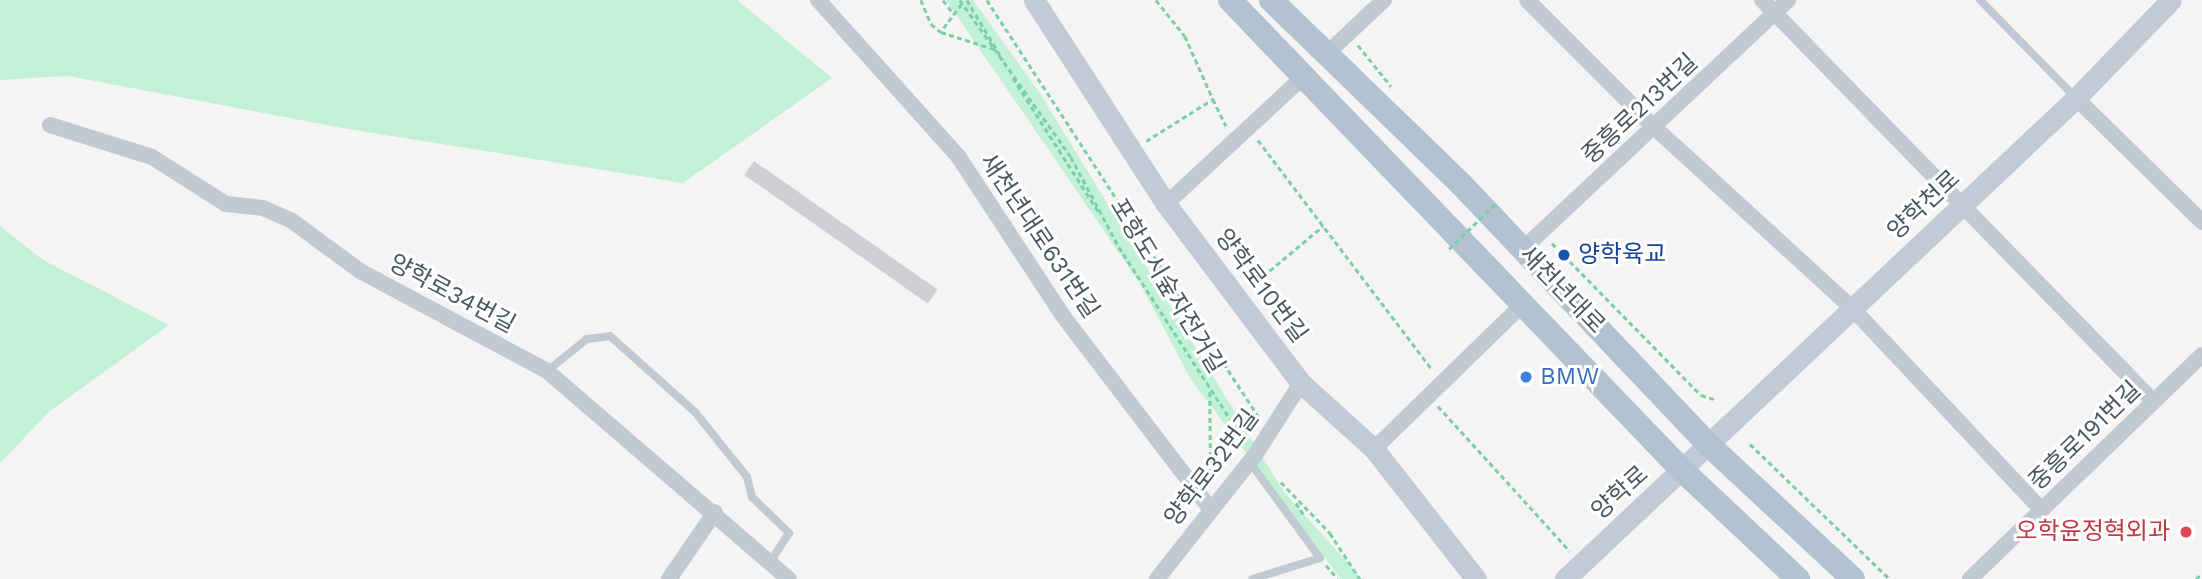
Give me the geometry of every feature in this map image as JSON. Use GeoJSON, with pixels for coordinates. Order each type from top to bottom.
{"type":"FeatureCollection","features":[{"type":"Feature","properties":{"kind":"main road","name":"양학로10번길"},"geometry":{"type":"LineString","coordinates":[[1034,0],[1166,204],[1300,383],[1374,449],[1476,579]]}},
{"type":"Feature","properties":{"kind":"main road","name":"새천년대로"},"geometry":{"type":"LineString","coordinates":[[1230,0],[1683,471],[1790,575]]}},
{"type":"Feature","properties":{"kind":"main road","name":"새천년대로"},"geometry":{"type":"LineString","coordinates":[[1271,0],[1368,92],[1523,249],[1710,446],[1853,579]]}},
{"type":"Feature","properties":{"kind":"main road"},"geometry":{"type":"LineString","coordinates":[[1294,0],[1355,65],[1368,92]]}},
{"type":"Feature","properties":{"kind":"main road","name":"양학천로"},"geometry":{"type":"LineString","coordinates":[[1710,446],[1852,308],[2076,98],[2171,0]]}},
{"type":"Feature","properties":{"kind":"main road","name":"양학로"},"geometry":{"type":"LineString","coordinates":[[1565,579],[1710,446]]}},
{"type":"Feature","properties":{"kind":"street","name":"새천년대로631번길"},"geometry":{"type":"LineString","coordinates":[[818,0],[958,156],[1063,316],[1210,508]]}},
{"type":"Feature","properties":{"kind":"street"},"geometry":{"type":"LineString","coordinates":[[1336,45],[1384,0]]}},
{"type":"Feature","properties":{"kind":"street"},"geometry":{"type":"LineString","coordinates":[[1527,0],[1655,128],[1852,308],[2042,510]]}},
{"type":"Feature","properties":{"kind":"street"},"geometry":{"type":"LineString","coordinates":[[1762,0],[2153,401]]}},
{"type":"Feature","properties":{"kind":"street","name":"중흥로213번길"},"geometry":{"type":"LineString","coordinates":[[1523,249],[1655,128],[1788,0]]}},
{"type":"Feature","properties":{"kind":"street"},"geometry":{"type":"LineString","coordinates":[[1166,204],[1303,77]]}},
{"type":"Feature","properties":{"kind":"street"},"geometry":{"type":"LineString","coordinates":[[2076,98],[2202,222]]}},
{"type":"Feature","properties":{"kind":"street","name":"양학로34번길"},"geometry":{"type":"LineString","coordinates":[[50,125],[152,157],[226,204],[263,208],[292,221],[360,271],[547,371],[715,512],[789,579]]}},
{"type":"Feature","properties":{"kind":"street"},"geometry":{"type":"LineString","coordinates":[[1374,449],[1523,304]]}},
{"type":"Feature","properties":{"kind":"street","name":"중흥로191번길"},"geometry":{"type":"LineString","coordinates":[[1970,579],[2202,355]]}},
{"type":"Feature","properties":{"kind":"street","name":"양학로32번길"},"geometry":{"type":"LineString","coordinates":[[1157,579],[1210,508],[1252,458],[1300,383]]}},
{"type":"Feature","properties":{"kind":"street"},"geometry":{"type":"LineString","coordinates":[[669,579],[715,512]]}},
{"type":"Feature","properties":{"kind":"lane"},"geometry":{"type":"LineString","coordinates":[[1980,0],[2076,98]]}},
{"type":"Feature","properties":{"kind":"lane"},"geometry":{"type":"LineString","coordinates":[[547,371],[587,339],[610,336],[695,412],[747,477],[752,497],[789,533],[769,563]]}},
{"type":"Feature","properties":{"kind":"lane"},"geometry":{"type":"LineString","coordinates":[[1252,458],[1320,558],[1252,579]]}},
{"type":"Feature","properties":{"kind":"path"},"geometry":{"type":"LineString","coordinates":[[921,0],[931,24],[941,32],[994,49]]}},
{"type":"Feature","properties":{"kind":"path"},"geometry":{"type":"LineString","coordinates":[[943,0],[955,14]]}},
{"type":"Feature","properties":{"kind":"path"},"geometry":{"type":"LineString","coordinates":[[967,0],[1106,222]]}},
{"type":"Feature","properties":{"kind":"path"},"geometry":{"type":"LineString","coordinates":[[987,0],[1269,431]]}},
{"type":"Feature","properties":{"kind":"path"},"geometry":{"type":"LineString","coordinates":[[1156,0],[1185,36],[1234,143]]}},
{"type":"Feature","properties":{"kind":"path"},"geometry":{"type":"LineString","coordinates":[[941,32],[961,2]]}},
{"type":"Feature","properties":{"kind":"path","name":"포항도시숲자전거길"},"geometry":{"type":"LineString","coordinates":[[961,2],[1071,157],[1106,222],[1252,458]]}},
{"type":"Feature","properties":{"kind":"path"},"geometry":{"type":"LineString","coordinates":[[1131,150],[1213,99]]}},
{"type":"Feature","properties":{"kind":"path"},"geometry":{"type":"LineString","coordinates":[[1249,128],[1441,383]]}},
{"type":"Feature","properties":{"kind":"path"},"geometry":{"type":"LineString","coordinates":[[1449,249],[1495,204]]}},
{"type":"Feature","properties":{"kind":"path"},"geometry":{"type":"LineString","coordinates":[[1237,298],[1323,226]]}},
{"type":"Feature","properties":{"kind":"path"},"geometry":{"type":"LineString","coordinates":[[1210,390],[1210,508]]}},
{"type":"Feature","properties":{"kind":"path"},"geometry":{"type":"LineString","coordinates":[[1428,396],[1582,564]]}},
{"type":"Feature","properties":{"kind":"path"},"geometry":{"type":"LineString","coordinates":[[1750,444],[1890,579]]}},
{"type":"Feature","properties":{"kind":"path"},"geometry":{"type":"LineString","coordinates":[[1277,478],[1330,533],[1360,579]]}},
{"type":"Feature","properties":{"kind":"path"},"geometry":{"type":"LineString","coordinates":[[1320,558],[1338,579]]}},
{"type":"Feature","properties":{"kind":"path"},"geometry":{"type":"LineString","coordinates":[[2196,579],[2202,573]]}},
{"type":"Feature","properties":{"kind":"green space"},"geometry":{"type":"Polygon","coordinates":[[[0,0],[737,0],[832,78],[683,183],[348,129],[68,76],[0,80],[0,0]]]}},
{"type":"Feature","properties":{"kind":"green space"},"geometry":{"type":"Polygon","coordinates":[[[946,0],[973,0],[1041,95],[1284,492],[1362,579],[1341,579],[1190,378],[1141,285],[946,0]]]}},
{"type":"Feature","properties":{"kind":"green space"},"geometry":{"type":"Polygon","coordinates":[[[0,226],[43,260],[169,325],[50,411],[0,463],[0,226]]]}},
{"type":"Feature","properties":{"kind":"building"},"geometry":{"type":"Polygon","coordinates":[[[754,161],[937,289],[928,303],[744,175],[754,161]]]}},
{"type":"Feature","properties":{"kind":"place","name":"양학육교"},"geometry":{"type":"Point","coordinates":[1564,255]}},
{"type":"Feature","properties":{"kind":"place","name":"BMW"},"geometry":{"type":"Point","coordinates":[1526,377]}},
{"type":"Feature","properties":{"kind":"place","name":"오학윤정혁외과"},"geometry":{"type":"Point","coordinates":[2186,532]}}]}
